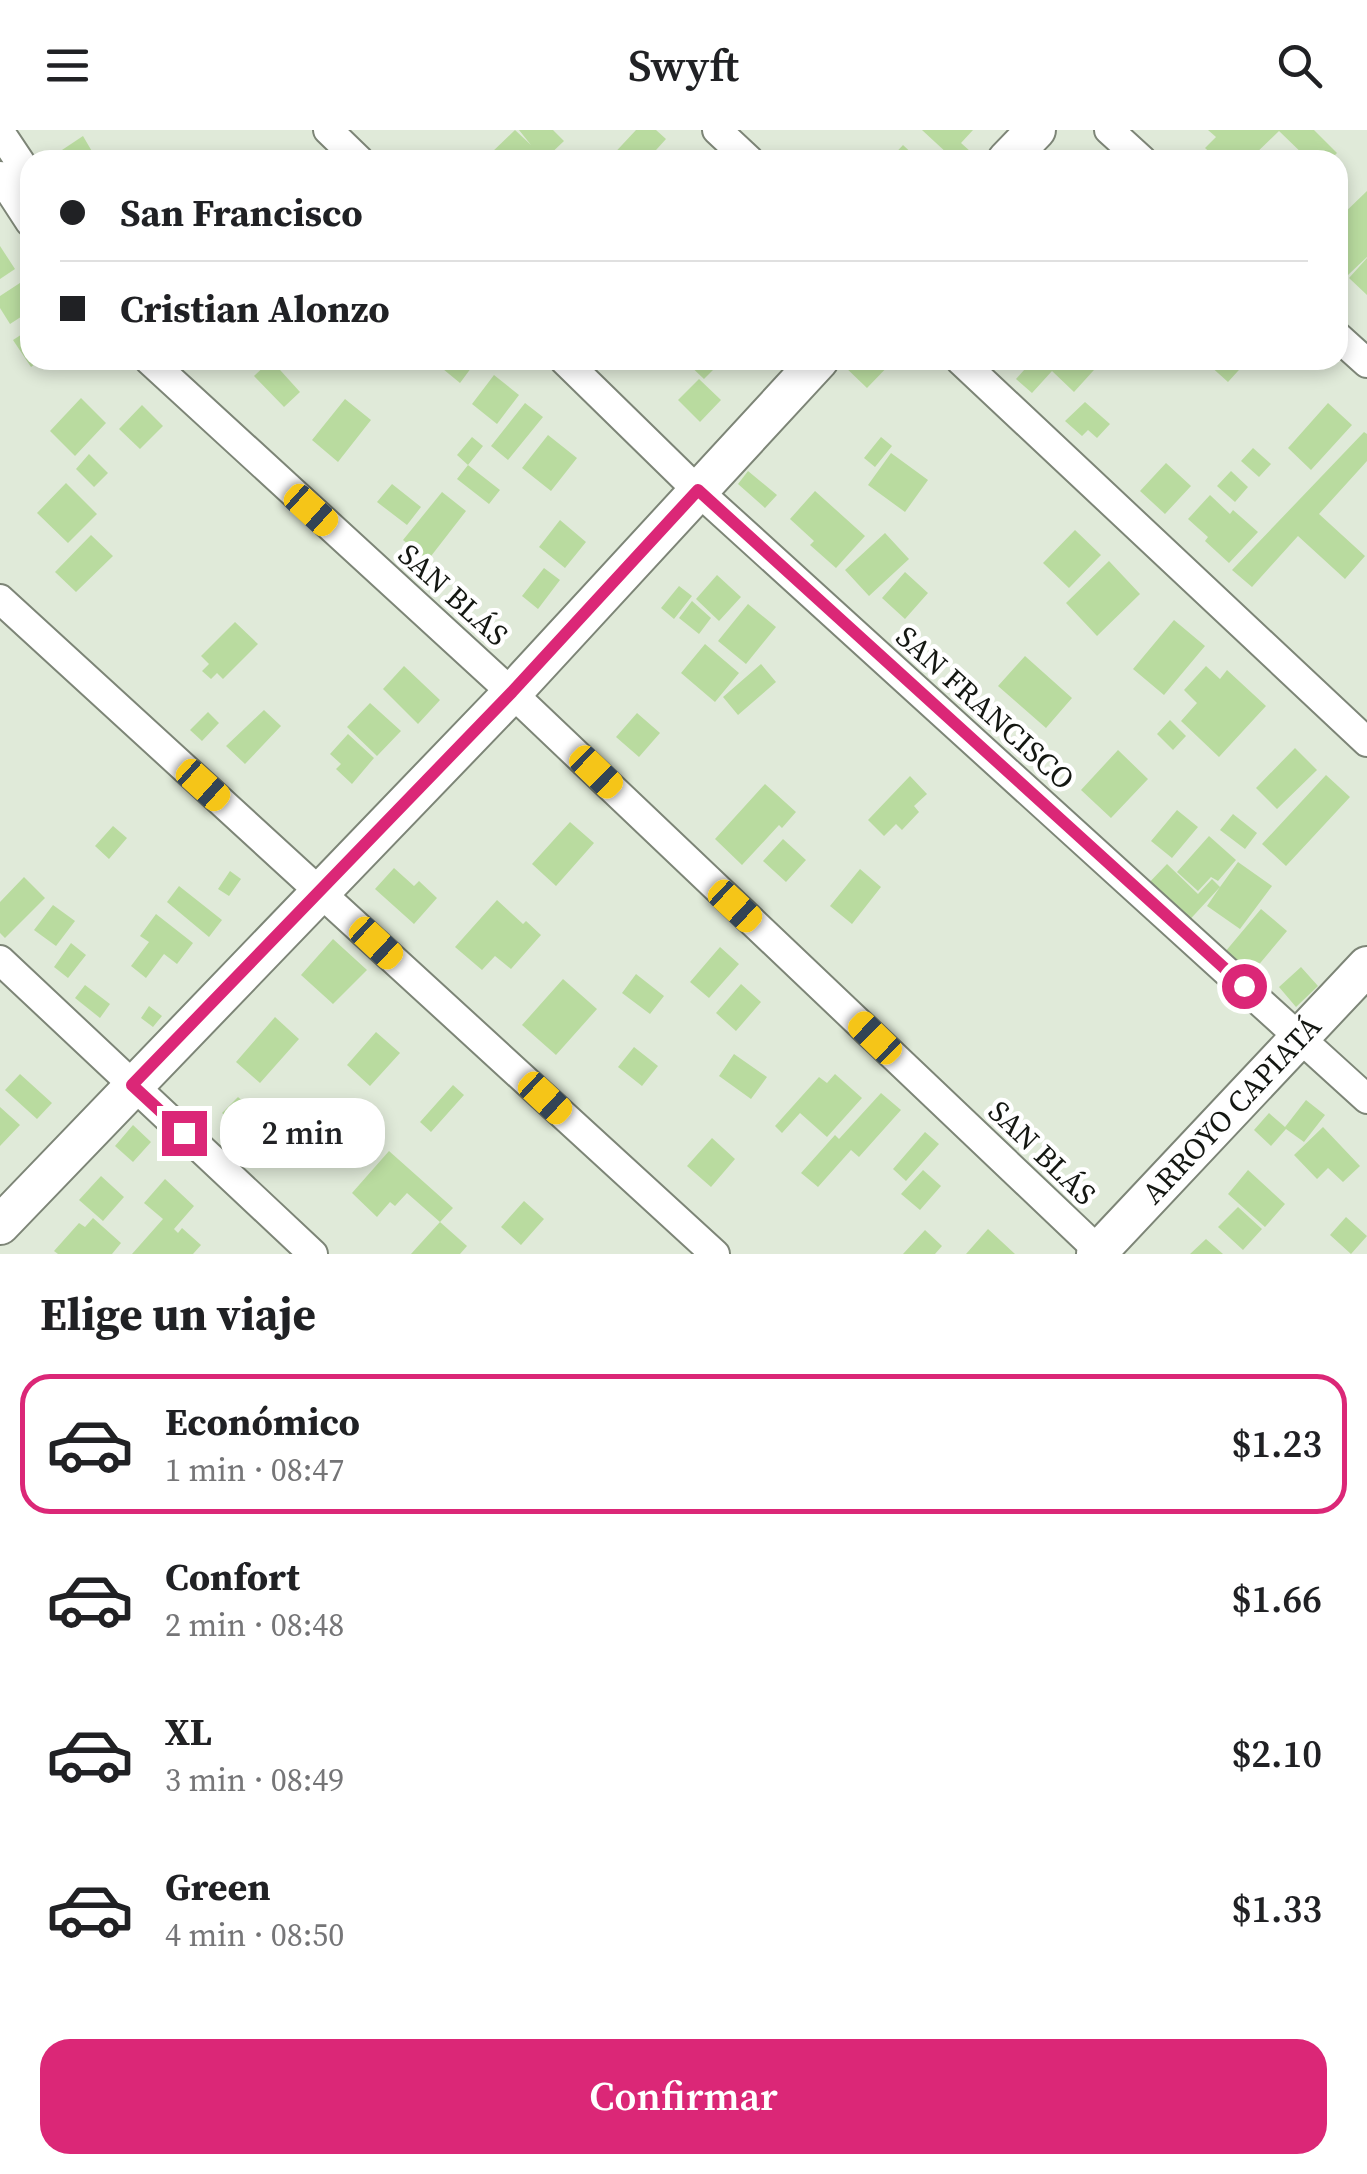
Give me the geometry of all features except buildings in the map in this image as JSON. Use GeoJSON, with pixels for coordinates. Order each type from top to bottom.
{"type":"FeatureCollection","features":[{"type":"Feature","properties":{"kind":"street"},"geometry":{"type":"LineString","coordinates":[[328,130],[348,150]]}},
{"type":"Feature","properties":{"kind":"street"},"geometry":{"type":"LineString","coordinates":[[717,130],[738,150]]}},
{"type":"Feature","properties":{"kind":"street"},"geometry":{"type":"LineString","coordinates":[[1017,150],[1036,130]]}},
{"type":"Feature","properties":{"kind":"street"},"geometry":{"type":"LineString","coordinates":[[1108,130],[1131,150]]}},
{"type":"Feature","properties":{"kind":"street"},"geometry":{"type":"LineString","coordinates":[[0,132],[20,162]]}},
{"type":"Feature","properties":{"kind":"street"},"geometry":{"type":"LineString","coordinates":[[0,176],[20,207]]}},
{"type":"Feature","properties":{"kind":"street"},"geometry":{"type":"LineString","coordinates":[[1348,346],[1367,364]]}},
{"type":"Feature","properties":{"kind":"street","name":"SAN BLÁS"},"geometry":{"type":"LineString","coordinates":[[160,370],[512,692],[1099,1253]]}},
{"type":"Feature","properties":{"kind":"street","name":"SAN FRANCISCO"},"geometry":{"type":"LineString","coordinates":[[574,370],[698,490],[1367,1099]]}},
{"type":"Feature","properties":{"kind":"street"},"geometry":{"type":"LineString","coordinates":[[0,1225],[512,692],[809,370]]}},
{"type":"Feature","properties":{"kind":"street"},"geometry":{"type":"LineString","coordinates":[[971,370],[1367,742]]}},
{"type":"Feature","properties":{"kind":"street"},"geometry":{"type":"LineString","coordinates":[[0,599],[714,1254]]}},
{"type":"Feature","properties":{"kind":"street"},"geometry":{"type":"LineString","coordinates":[[0,960],[313,1254]]}},
{"type":"Feature","properties":{"kind":"street","name":"ARROYO CAPIATÁ"},"geometry":{"type":"LineString","coordinates":[[1099,1253],[1367,966]]}},
{"type":"Feature","properties":{"kind":"route"},"geometry":{"type":"LineString","coordinates":[[184,1133],[132,1085],[512,692],[698,490],[1244,986]]}}]}
